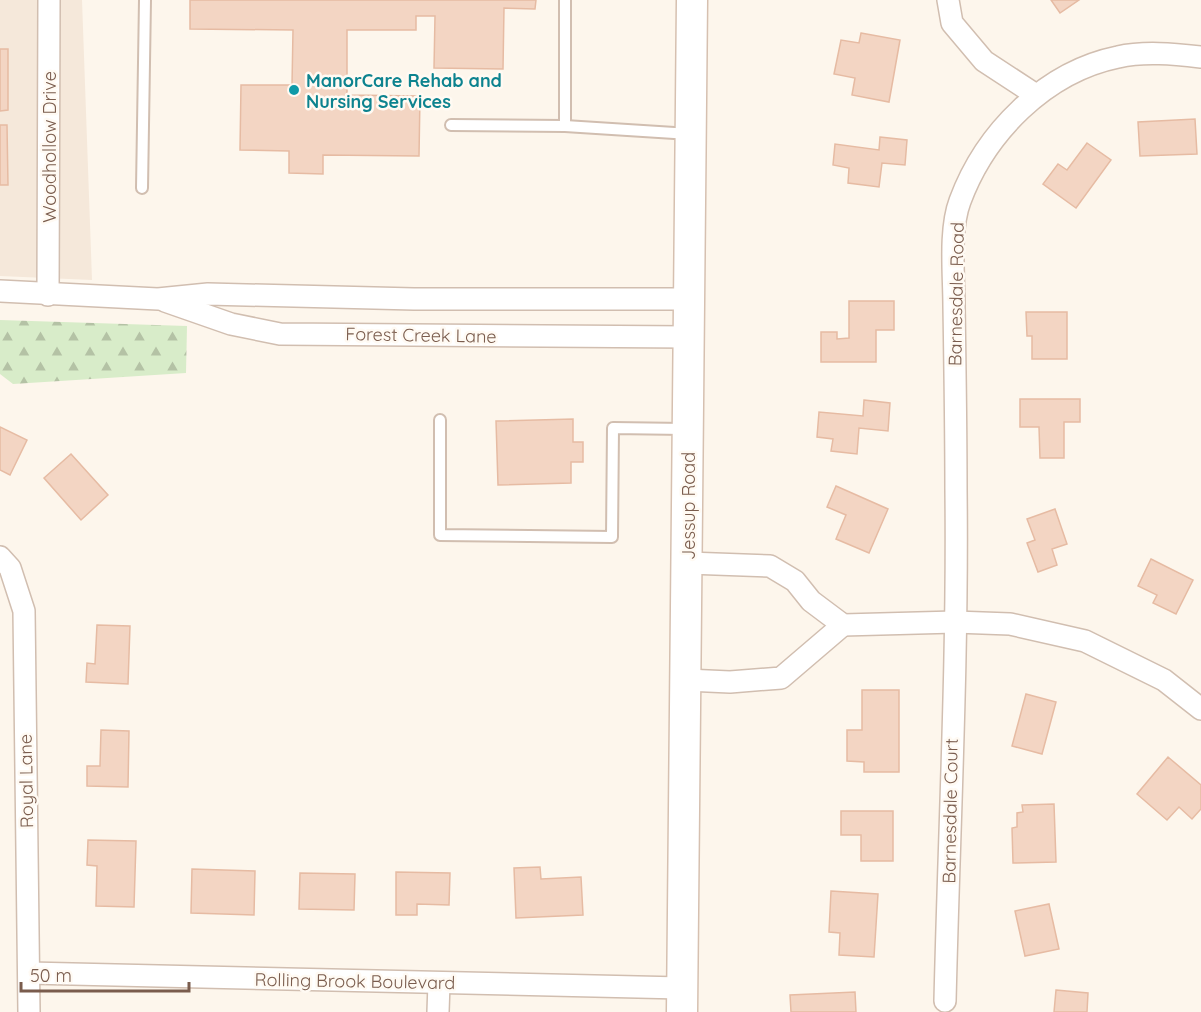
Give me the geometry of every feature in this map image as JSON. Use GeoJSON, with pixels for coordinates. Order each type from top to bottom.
{"type":"FeatureCollection","features":[{"type":"Feature","properties":{"kind":"street","name":"Woodhollow Drive"},"geometry":{"type":"LineString","coordinates":[[48,295],[49,0]]}},
{"type":"Feature","properties":{"kind":"street","name":"Jessup Road"},"geometry":{"type":"LineString","coordinates":[[682,1000],[692,0]]}},
{"type":"Feature","properties":{"kind":"street"},"geometry":{"type":"LineString","coordinates":[[948,0],[952,23],[984,61],[1036,94]]}},
{"type":"Feature","properties":{"kind":"street","name":"Barnesdale Road"},"geometry":{"type":"LineString","coordinates":[[955,622],[954,250],[959,205],[972,172],[989,146],[1036,94],[1071,74],[1118,57],[1172,54],[1201,57]]}},
{"type":"Feature","properties":{"kind":"street","name":"Forest Creek Lane"},"geometry":{"type":"LineString","coordinates":[[0,291],[158,299],[208,294],[414,299],[689,299]]}},
{"type":"Feature","properties":{"kind":"street","name":"Forest Creek Lane"},"geometry":{"type":"LineString","coordinates":[[158,299],[231,324],[280,334],[689,337]]}},
{"type":"Feature","properties":{"kind":"street","name":"Royal Lane"},"geometry":{"type":"LineString","coordinates":[[0,556],[10,568],[24,611],[29,1012]]}},
{"type":"Feature","properties":{"kind":"street"},"geometry":{"type":"LineString","coordinates":[[688,563],[770,566],[795,581],[811,601],[843,625],[955,622],[1010,624],[1084,641],[1164,680],[1201,709]]}},
{"type":"Feature","properties":{"kind":"street","name":"Barnesdale Court"},"geometry":{"type":"LineString","coordinates":[[945,1001],[955,622]]}},
{"type":"Feature","properties":{"kind":"street"},"geometry":{"type":"LineString","coordinates":[[686,680],[730,682],[780,678],[843,625]]}},
{"type":"Feature","properties":{"kind":"street","name":"Rolling Brook Boulevard"},"geometry":{"type":"LineString","coordinates":[[29,973],[439,983],[682,1000]]}},
{"type":"Feature","properties":{"kind":"street"},"geometry":{"type":"LineString","coordinates":[[438,1012],[439,983]]}},
{"type":"Feature","properties":{"kind":"lane"},"geometry":{"type":"LineString","coordinates":[[142,188],[145,0]]}},
{"type":"Feature","properties":{"kind":"lane"},"geometry":{"type":"LineString","coordinates":[[565,0],[565,126]]}},
{"type":"Feature","properties":{"kind":"lane"},"geometry":{"type":"LineString","coordinates":[[451,125],[565,126],[690,134]]}},
{"type":"Feature","properties":{"kind":"lane"},"geometry":{"type":"LineString","coordinates":[[440,420],[440,535],[612,537],[614,428],[688,429]]}},
{"type":"Feature","properties":{"kind":"shaded area"},"geometry":{"type":"Polygon","coordinates":[[[0,0],[82,0],[92,280],[0,276],[0,0]]]}},
{"type":"Feature","properties":{"kind":"green space"},"geometry":{"type":"Polygon","coordinates":[[[0,320],[187,326],[186,373],[13,384],[0,374],[0,320]]]}},
{"type":"Feature","properties":{"kind":"building","name":"ManorCare Rehab and Nursing Services"},"geometry":{"type":"Polygon","coordinates":[[[190,0],[536,0],[535,9],[504,8],[503,69],[434,68],[435,16],[416,16],[416,30],[347,30],[347,95],[420,96],[419,156],[323,155],[323,174],[289,173],[289,151],[240,150],[241,85],[292,85],[293,30],[190,29],[190,0]]]}},
{"type":"Feature","properties":{"kind":"building"},"geometry":{"type":"Polygon","coordinates":[[[1051,0],[1079,0],[1060,13],[1051,0]]]}},
{"type":"Feature","properties":{"kind":"building"},"geometry":{"type":"Polygon","coordinates":[[[861,33],[900,40],[889,102],[852,95],[855,78],[834,74],[841,40],[859,43],[861,33]]]}},
{"type":"Feature","properties":{"kind":"building"},"geometry":{"type":"Polygon","coordinates":[[[0,49],[8,49],[8,110],[0,111],[0,49]]]}},
{"type":"Feature","properties":{"kind":"building"},"geometry":{"type":"Polygon","coordinates":[[[1195,119],[1197,154],[1140,156],[1138,122],[1195,119]]]}},
{"type":"Feature","properties":{"kind":"building"},"geometry":{"type":"Polygon","coordinates":[[[0,125],[7,125],[8,185],[0,185],[0,125]]]}},
{"type":"Feature","properties":{"kind":"building"},"geometry":{"type":"Polygon","coordinates":[[[880,137],[907,140],[905,165],[882,163],[879,187],[848,183],[849,168],[833,165],[835,144],[879,150],[880,137]]]}},
{"type":"Feature","properties":{"kind":"building"},"geometry":{"type":"Polygon","coordinates":[[[1087,143],[1111,160],[1076,208],[1043,184],[1058,164],[1067,170],[1087,143]]]}},
{"type":"Feature","properties":{"kind":"building"},"geometry":{"type":"Polygon","coordinates":[[[849,301],[894,301],[894,330],[876,330],[876,362],[821,362],[821,332],[837,332],[837,339],[849,338],[849,301]]]}},
{"type":"Feature","properties":{"kind":"building"},"geometry":{"type":"Polygon","coordinates":[[[1026,312],[1067,312],[1067,359],[1032,359],[1032,336],[1027,336],[1026,312]]]}},
{"type":"Feature","properties":{"kind":"building"},"geometry":{"type":"Polygon","coordinates":[[[1020,399],[1080,399],[1080,422],[1064,422],[1064,458],[1040,458],[1039,427],[1020,427],[1020,399]]]}},
{"type":"Feature","properties":{"kind":"building"},"geometry":{"type":"Polygon","coordinates":[[[864,400],[890,403],[888,431],[859,428],[857,454],[831,451],[833,439],[817,437],[819,412],[863,416],[864,400]]]}},
{"type":"Feature","properties":{"kind":"building"},"geometry":{"type":"Polygon","coordinates":[[[573,419],[573,442],[583,442],[583,462],[571,462],[571,483],[498,485],[496,421],[573,419]]]}},
{"type":"Feature","properties":{"kind":"building"},"geometry":{"type":"Polygon","coordinates":[[[0,427],[27,440],[10,475],[0,470],[0,427]]]}},
{"type":"Feature","properties":{"kind":"building"},"geometry":{"type":"Polygon","coordinates":[[[71,454],[108,495],[81,520],[44,478],[71,454]]]}},
{"type":"Feature","properties":{"kind":"building"},"geometry":{"type":"Polygon","coordinates":[[[836,486],[888,509],[869,553],[836,539],[846,515],[827,507],[836,486]]]}},
{"type":"Feature","properties":{"kind":"building"},"geometry":{"type":"Polygon","coordinates":[[[1055,509],[1067,544],[1052,549],[1057,565],[1038,572],[1027,543],[1035,540],[1027,519],[1055,509]]]}},
{"type":"Feature","properties":{"kind":"building"},"geometry":{"type":"Polygon","coordinates":[[[1151,559],[1193,580],[1176,614],[1153,603],[1157,595],[1138,586],[1151,559]]]}},
{"type":"Feature","properties":{"kind":"building"},"geometry":{"type":"Polygon","coordinates":[[[97,625],[130,626],[128,684],[86,682],[87,663],[95,664],[97,625]]]}},
{"type":"Feature","properties":{"kind":"building"},"geometry":{"type":"Polygon","coordinates":[[[862,690],[899,690],[899,772],[864,772],[864,762],[847,761],[847,730],[862,730],[862,690]]]}},
{"type":"Feature","properties":{"kind":"building"},"geometry":{"type":"Polygon","coordinates":[[[1026,694],[1056,702],[1042,754],[1012,746],[1026,694]]]}},
{"type":"Feature","properties":{"kind":"building"},"geometry":{"type":"Polygon","coordinates":[[[101,730],[129,731],[128,787],[87,786],[87,766],[100,766],[101,730]]]}},
{"type":"Feature","properties":{"kind":"building"},"geometry":{"type":"Polygon","coordinates":[[[1168,757],[1201,785],[1201,809],[1192,819],[1179,807],[1167,820],[1137,794],[1168,757]]]}},
{"type":"Feature","properties":{"kind":"building"},"geometry":{"type":"Polygon","coordinates":[[[1054,804],[1056,862],[1013,863],[1012,828],[1017,827],[1017,813],[1023,812],[1022,805],[1054,804]]]}},
{"type":"Feature","properties":{"kind":"building"},"geometry":{"type":"Polygon","coordinates":[[[841,811],[893,811],[893,861],[861,861],[861,835],[841,835],[841,811]]]}},
{"type":"Feature","properties":{"kind":"building"},"geometry":{"type":"Polygon","coordinates":[[[88,840],[136,841],[134,907],[96,906],[97,866],[87,865],[88,840]]]}},
{"type":"Feature","properties":{"kind":"building"},"geometry":{"type":"Polygon","coordinates":[[[540,867],[541,879],[581,877],[583,915],[516,918],[514,868],[540,867]]]}},
{"type":"Feature","properties":{"kind":"building"},"geometry":{"type":"Polygon","coordinates":[[[192,869],[255,871],[254,915],[191,913],[192,869]]]}},
{"type":"Feature","properties":{"kind":"building"},"geometry":{"type":"Polygon","coordinates":[[[396,872],[450,873],[449,905],[417,904],[417,915],[396,915],[396,872]]]}},
{"type":"Feature","properties":{"kind":"building"},"geometry":{"type":"Polygon","coordinates":[[[300,873],[355,874],[354,910],[299,909],[300,873]]]}},
{"type":"Feature","properties":{"kind":"building"},"geometry":{"type":"Polygon","coordinates":[[[831,891],[878,894],[874,957],[839,955],[840,933],[829,932],[831,891]]]}},
{"type":"Feature","properties":{"kind":"building"},"geometry":{"type":"Polygon","coordinates":[[[1049,904],[1059,949],[1025,956],[1015,911],[1049,904]]]}},
{"type":"Feature","properties":{"kind":"building"},"geometry":{"type":"Polygon","coordinates":[[[1056,990],[1088,993],[1087,1012],[1054,1012],[1056,990]]]}},
{"type":"Feature","properties":{"kind":"building"},"geometry":{"type":"Polygon","coordinates":[[[855,992],[856,1012],[791,1012],[790,995],[855,992]]]}},
{"type":"Feature","properties":{"kind":"place","name":"ManorCare Rehab and Nursing Services"},"geometry":{"type":"Point","coordinates":[294,90]}}]}
